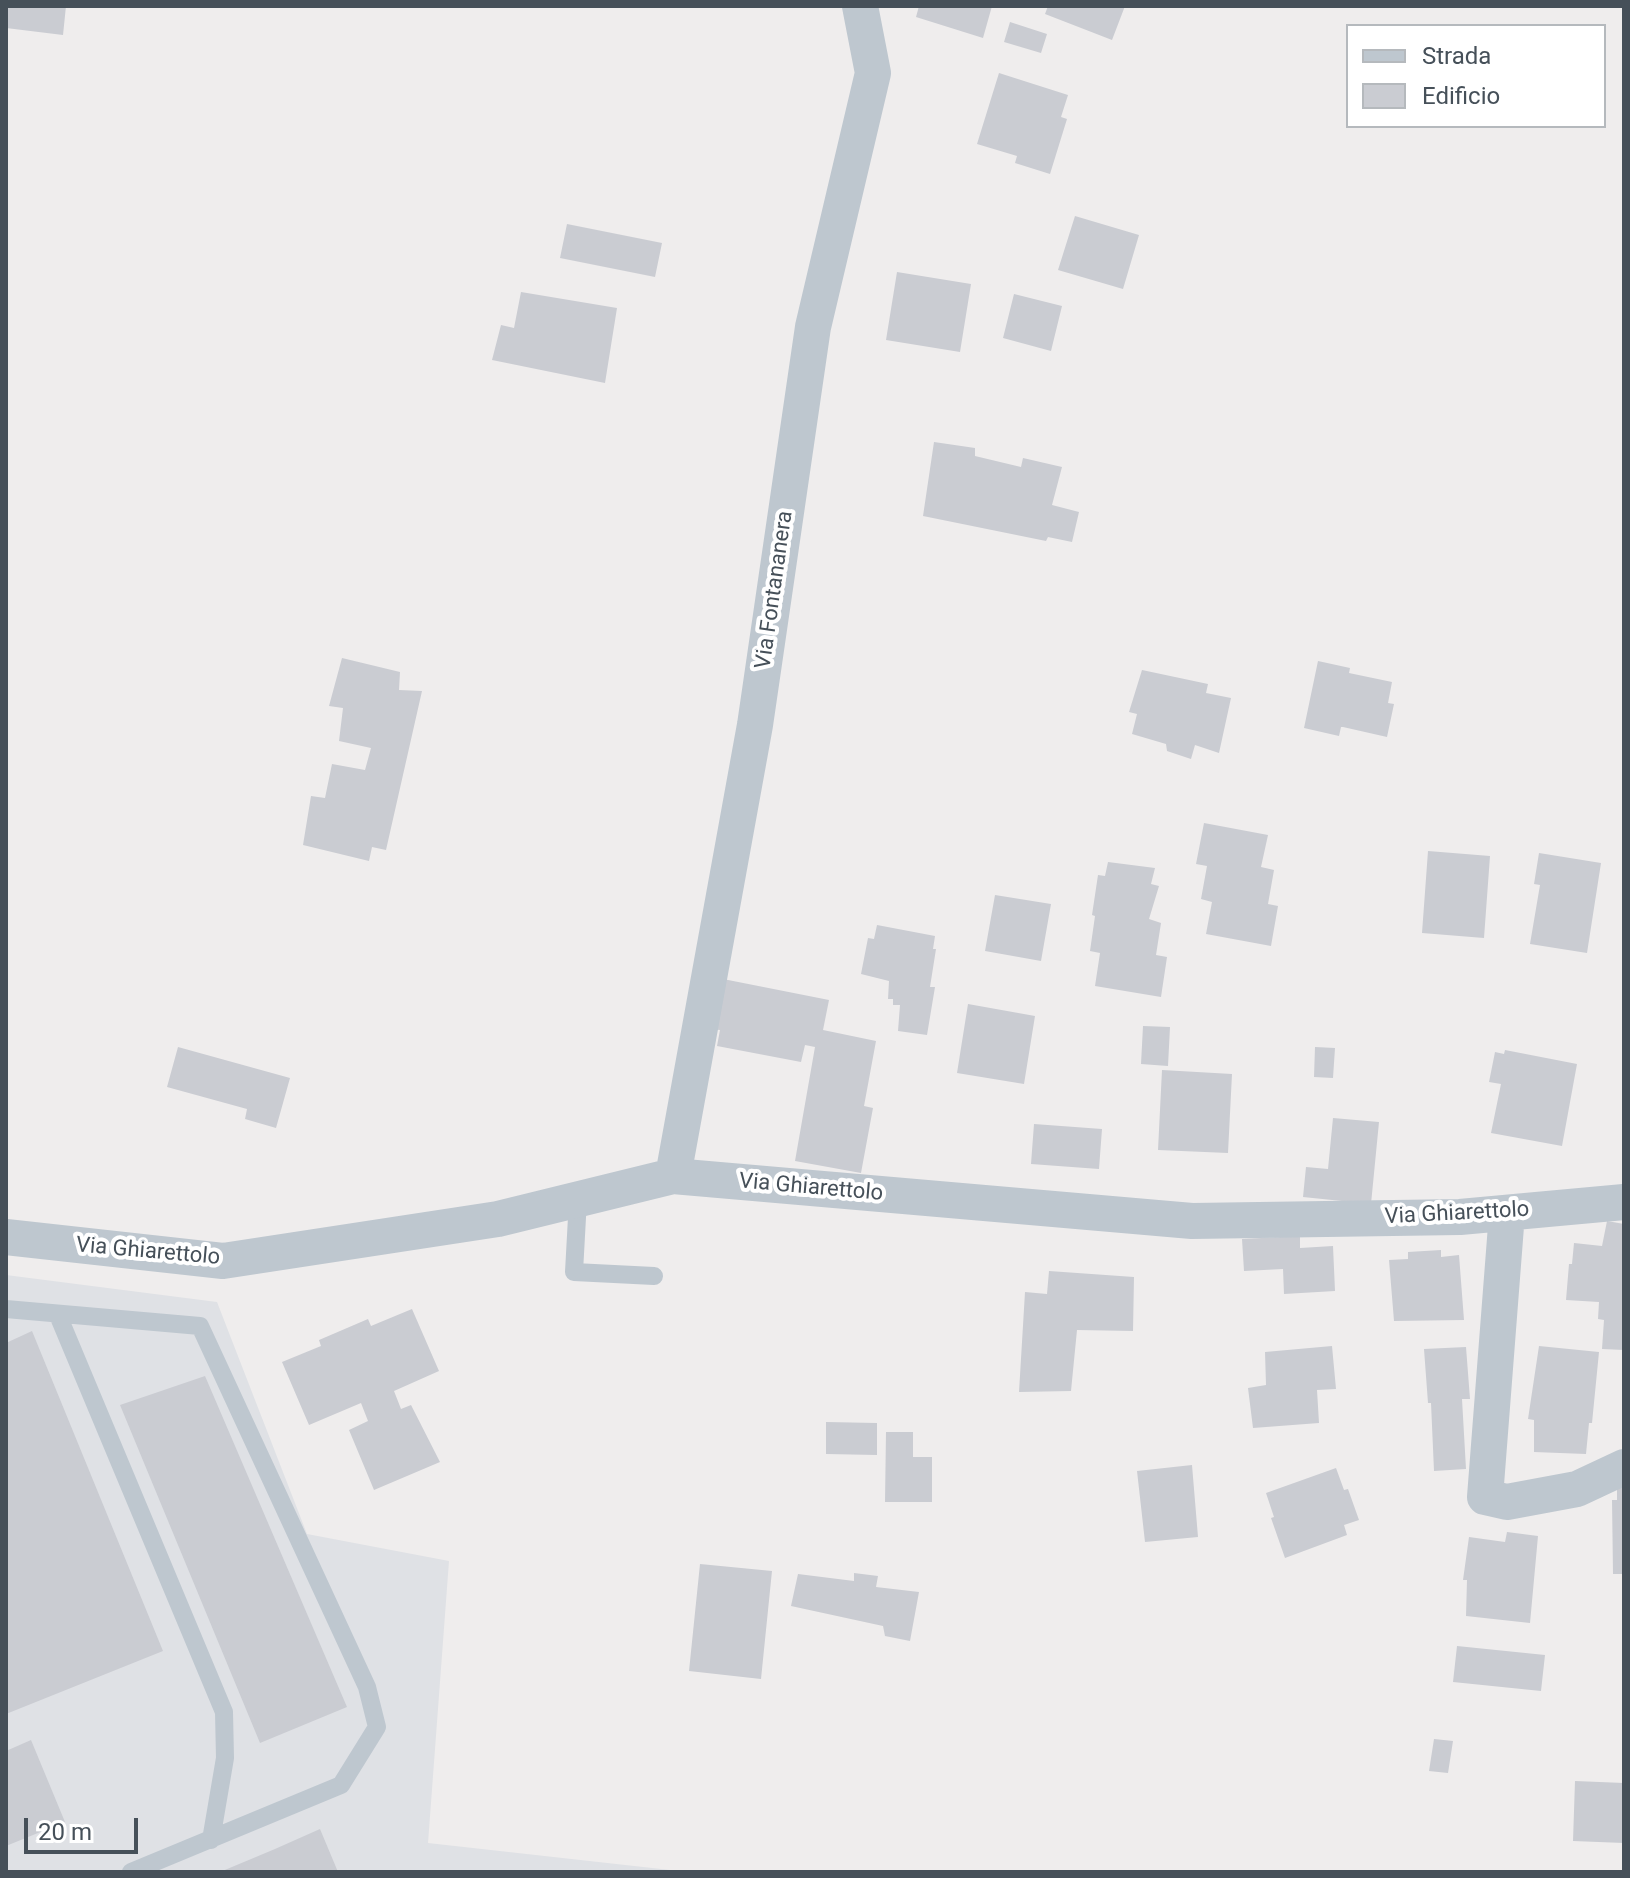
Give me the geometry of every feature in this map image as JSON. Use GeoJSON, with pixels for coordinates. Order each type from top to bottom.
{"type":"FeatureCollection","features":[{"type":"Feature","properties":{"kind":"street","name":"Via Fontananera"},"geometry":{"type":"LineString","coordinates":[[673,1176],[755,725],[813,327],[873,73],[860,6]]}},
{"type":"Feature","properties":{"kind":"street","name":"Via Ghiarettolo"},"geometry":{"type":"LineString","coordinates":[[6,1237],[223,1261],[498,1219],[673,1176],[1192,1221],[1460,1217],[1624,1202]]}},
{"type":"Feature","properties":{"kind":"street"},"geometry":{"type":"LineString","coordinates":[[1507,1213],[1485,1497],[1507,1502],[1577,1489],[1624,1467]]}},
{"type":"Feature","properties":{"kind":"lane"},"geometry":{"type":"LineString","coordinates":[[578,1199],[574,1272],[654,1276]]}},
{"type":"Feature","properties":{"kind":"lane"},"geometry":{"type":"LineString","coordinates":[[6,1309],[200,1326],[367,1687],[377,1727],[341,1785],[131,1872]]}},
{"type":"Feature","properties":{"kind":"lane"},"geometry":{"type":"LineString","coordinates":[[58,1315],[224,1712],[225,1758],[211,1840]]}},
{"type":"Feature","properties":{"kind":"shaded area"},"geometry":{"type":"Polygon","coordinates":[[[6,1275],[217,1302],[307,1534],[449,1561],[428,1843],[688,1872],[6,1872],[6,1275]]]}},
{"type":"Feature","properties":{"kind":"building"},"geometry":{"type":"Polygon","coordinates":[[[6,6],[66,6],[63,35],[6,28],[6,6]]]}},
{"type":"Feature","properties":{"kind":"building"},"geometry":{"type":"Polygon","coordinates":[[[919,6],[992,6],[983,38],[916,17],[919,6]]]}},
{"type":"Feature","properties":{"kind":"building"},"geometry":{"type":"Polygon","coordinates":[[[1048,6],[1125,6],[1112,40],[1045,14],[1048,6]]]}},
{"type":"Feature","properties":{"kind":"building"},"geometry":{"type":"Polygon","coordinates":[[[1010,22],[1047,34],[1041,53],[1004,42],[1010,22]]]}},
{"type":"Feature","properties":{"kind":"building"},"geometry":{"type":"Polygon","coordinates":[[[999,73],[1068,95],[1061,117],[1067,119],[1050,174],[1015,163],[1017,156],[977,144],[999,73]]]}},
{"type":"Feature","properties":{"kind":"building"},"geometry":{"type":"Polygon","coordinates":[[[1075,216],[1139,235],[1123,289],[1058,270],[1075,216]]]}},
{"type":"Feature","properties":{"kind":"building"},"geometry":{"type":"Polygon","coordinates":[[[567,224],[662,243],[655,277],[560,258],[567,224]]]}},
{"type":"Feature","properties":{"kind":"building"},"geometry":{"type":"Polygon","coordinates":[[[897,272],[971,284],[960,352],[886,340],[897,272]]]}},
{"type":"Feature","properties":{"kind":"building"},"geometry":{"type":"Polygon","coordinates":[[[521,292],[617,308],[605,383],[492,360],[501,325],[514,328],[521,292]]]}},
{"type":"Feature","properties":{"kind":"building"},"geometry":{"type":"Polygon","coordinates":[[[1014,294],[1062,306],[1051,351],[1003,338],[1014,294]]]}},
{"type":"Feature","properties":{"kind":"building"},"geometry":{"type":"Polygon","coordinates":[[[934,442],[975,448],[975,456],[1021,467],[1023,458],[1062,467],[1052,505],[1079,512],[1072,542],[1048,537],[1046,541],[923,516],[934,442]]]}},
{"type":"Feature","properties":{"kind":"building"},"geometry":{"type":"Polygon","coordinates":[[[342,658],[400,672],[399,690],[422,691],[386,850],[372,847],[369,861],[303,845],[311,796],[325,798],[332,764],[365,770],[371,748],[339,741],[343,708],[329,706],[342,658]]]}},
{"type":"Feature","properties":{"kind":"building"},"geometry":{"type":"Polygon","coordinates":[[[1318,661],[1350,668],[1349,673],[1392,682],[1388,703],[1394,704],[1387,737],[1343,727],[1339,736],[1304,728],[1318,661]]]}},
{"type":"Feature","properties":{"kind":"building"},"geometry":{"type":"Polygon","coordinates":[[[1142,670],[1208,684],[1206,693],[1231,698],[1219,753],[1195,745],[1191,759],[1167,751],[1166,744],[1132,734],[1137,714],[1129,712],[1142,670]]]}},
{"type":"Feature","properties":{"kind":"building"},"geometry":{"type":"Polygon","coordinates":[[[1204,823],[1268,835],[1261,867],[1274,870],[1268,904],[1278,906],[1271,946],[1206,934],[1212,902],[1201,899],[1207,866],[1196,864],[1204,823]]]}},
{"type":"Feature","properties":{"kind":"building"},"geometry":{"type":"Polygon","coordinates":[[[1428,851],[1490,856],[1484,938],[1422,933],[1428,851]]]}},
{"type":"Feature","properties":{"kind":"building"},"geometry":{"type":"Polygon","coordinates":[[[1539,853],[1601,863],[1587,953],[1530,944],[1540,885],[1534,884],[1539,853]]]}},
{"type":"Feature","properties":{"kind":"building"},"geometry":{"type":"Polygon","coordinates":[[[1108,862],[1155,868],[1151,884],[1159,886],[1149,919],[1161,923],[1156,955],[1167,957],[1161,997],[1095,986],[1100,953],[1090,951],[1095,916],[1092,915],[1098,875],[1105,876],[1108,862]]]}},
{"type":"Feature","properties":{"kind":"building"},"geometry":{"type":"Polygon","coordinates":[[[995,895],[1051,904],[1041,961],[985,951],[995,895]]]}},
{"type":"Feature","properties":{"kind":"building"},"geometry":{"type":"Polygon","coordinates":[[[877,925],[935,936],[930,987],[935,987],[927,1035],[898,1031],[900,1005],[893,1005],[893,999],[888,999],[889,981],[861,974],[868,938],[874,939],[877,925]]]}},
{"type":"Feature","properties":{"kind":"building"},"geometry":{"type":"Polygon","coordinates":[[[718,978],[829,1000],[823,1030],[876,1041],[864,1106],[873,1108],[861,1173],[795,1161],[815,1047],[805,1045],[801,1062],[717,1046],[720,1030],[709,1029],[718,978]]]}},
{"type":"Feature","properties":{"kind":"building"},"geometry":{"type":"Polygon","coordinates":[[[968,1004],[1035,1016],[1024,1084],[957,1073],[968,1004]]]}},
{"type":"Feature","properties":{"kind":"building"},"geometry":{"type":"Polygon","coordinates":[[[1143,1026],[1170,1027],[1168,1066],[1141,1064],[1143,1026]]]}},
{"type":"Feature","properties":{"kind":"building"},"geometry":{"type":"Polygon","coordinates":[[[178,1047],[290,1078],[276,1128],[245,1119],[247,1109],[167,1087],[178,1047]]]}},
{"type":"Feature","properties":{"kind":"building"},"geometry":{"type":"Polygon","coordinates":[[[1315,1047],[1335,1048],[1333,1078],[1314,1077],[1315,1047]]]}},
{"type":"Feature","properties":{"kind":"building"},"geometry":{"type":"Polygon","coordinates":[[[1505,1050],[1577,1064],[1562,1146],[1491,1133],[1501,1084],[1489,1082],[1495,1052],[1504,1054],[1505,1050]]]}},
{"type":"Feature","properties":{"kind":"building"},"geometry":{"type":"Polygon","coordinates":[[[1162,1070],[1232,1074],[1228,1153],[1158,1150],[1162,1070]]]}},
{"type":"Feature","properties":{"kind":"building"},"geometry":{"type":"Polygon","coordinates":[[[1333,1118],[1379,1122],[1371,1204],[1303,1197],[1306,1167],[1328,1169],[1333,1118]]]}},
{"type":"Feature","properties":{"kind":"building"},"geometry":{"type":"Polygon","coordinates":[[[1034,1124],[1102,1129],[1099,1169],[1031,1164],[1034,1124]]]}},
{"type":"Feature","properties":{"kind":"building"},"geometry":{"type":"Polygon","coordinates":[[[1607,1221],[1624,1224],[1624,1350],[1602,1349],[1604,1320],[1598,1319],[1599,1302],[1566,1300],[1574,1243],[1602,1246],[1607,1221]]]}},
{"type":"Feature","properties":{"kind":"building"},"geometry":{"type":"Polygon","coordinates":[[[1300,1236],[1300,1248],[1333,1246],[1335,1291],[1284,1294],[1283,1269],[1244,1271],[1242,1239],[1300,1236]]]}},
{"type":"Feature","properties":{"kind":"building"},"geometry":{"type":"Polygon","coordinates":[[[1441,1250],[1441,1257],[1459,1255],[1464,1320],[1394,1321],[1389,1260],[1408,1259],[1408,1252],[1441,1250]]]}},
{"type":"Feature","properties":{"kind":"building"},"geometry":{"type":"Polygon","coordinates":[[[1049,1271],[1134,1277],[1133,1331],[1077,1330],[1071,1391],[1019,1392],[1025,1292],[1047,1294],[1049,1271]]]}},
{"type":"Feature","properties":{"kind":"building"},"geometry":{"type":"Polygon","coordinates":[[[412,1309],[439,1371],[394,1391],[401,1409],[411,1405],[440,1462],[374,1490],[349,1430],[368,1421],[361,1403],[309,1425],[282,1362],[321,1346],[319,1340],[368,1319],[371,1326],[412,1309]]]}},
{"type":"Feature","properties":{"kind":"building"},"geometry":{"type":"Polygon","coordinates":[[[32,1331],[163,1651],[6,1714],[6,1343],[32,1331]]]}},
{"type":"Feature","properties":{"kind":"building"},"geometry":{"type":"Polygon","coordinates":[[[1332,1346],[1336,1389],[1317,1390],[1319,1423],[1253,1428],[1248,1388],[1266,1385],[1265,1352],[1332,1346]]]}},
{"type":"Feature","properties":{"kind":"building"},"geometry":{"type":"Polygon","coordinates":[[[1539,1346],[1599,1352],[1586,1454],[1534,1452],[1534,1420],[1528,1419],[1539,1346]]]}},
{"type":"Feature","properties":{"kind":"building"},"geometry":{"type":"Polygon","coordinates":[[[1466,1347],[1470,1399],[1462,1399],[1466,1469],[1434,1471],[1431,1403],[1428,1403],[1424,1349],[1466,1347]]]}},
{"type":"Feature","properties":{"kind":"building"},"geometry":{"type":"Polygon","coordinates":[[[205,1376],[347,1707],[260,1743],[120,1405],[205,1376]]]}},
{"type":"Feature","properties":{"kind":"building"},"geometry":{"type":"Polygon","coordinates":[[[826,1422],[877,1423],[877,1455],[826,1454],[826,1422]]]}},
{"type":"Feature","properties":{"kind":"building"},"geometry":{"type":"Polygon","coordinates":[[[886,1432],[913,1432],[913,1457],[932,1457],[932,1502],[885,1502],[886,1432]]]}},
{"type":"Feature","properties":{"kind":"building"},"geometry":{"type":"Polygon","coordinates":[[[1192,1465],[1198,1537],[1145,1542],[1137,1471],[1192,1465]]]}},
{"type":"Feature","properties":{"kind":"building"},"geometry":{"type":"Polygon","coordinates":[[[1336,1468],[1344,1490],[1348,1489],[1359,1520],[1344,1525],[1347,1535],[1285,1558],[1266,1493],[1336,1468]]]}},
{"type":"Feature","properties":{"kind":"building"},"geometry":{"type":"Polygon","coordinates":[[[1624,1478],[1624,1574],[1613,1574],[1612,1500],[1617,1500],[1617,1480],[1624,1478]]]}},
{"type":"Feature","properties":{"kind":"building"},"geometry":{"type":"Polygon","coordinates":[[[1507,1532],[1538,1536],[1530,1623],[1466,1616],[1467,1580],[1463,1580],[1469,1537],[1505,1542],[1507,1532]]]}},
{"type":"Feature","properties":{"kind":"building"},"geometry":{"type":"Polygon","coordinates":[[[700,1564],[772,1571],[761,1679],[689,1671],[700,1564]]]}},
{"type":"Feature","properties":{"kind":"building"},"geometry":{"type":"Polygon","coordinates":[[[854,1573],[878,1576],[876,1587],[919,1592],[910,1641],[885,1636],[883,1626],[791,1606],[798,1574],[854,1581],[854,1573]]]}},
{"type":"Feature","properties":{"kind":"building"},"geometry":{"type":"Polygon","coordinates":[[[1457,1646],[1545,1655],[1541,1691],[1453,1682],[1457,1646]]]}},
{"type":"Feature","properties":{"kind":"building"},"geometry":{"type":"Polygon","coordinates":[[[1434,1739],[1453,1741],[1448,1773],[1429,1771],[1434,1739]]]}},
{"type":"Feature","properties":{"kind":"building"},"geometry":{"type":"Polygon","coordinates":[[[31,1740],[65,1822],[6,1846],[6,1751],[31,1740]]]}},
{"type":"Feature","properties":{"kind":"building"},"geometry":{"type":"Polygon","coordinates":[[[1575,1781],[1624,1783],[1624,1843],[1573,1841],[1575,1781]]]}},
{"type":"Feature","properties":{"kind":"building"},"geometry":{"type":"Polygon","coordinates":[[[320,1829],[338,1872],[220,1872],[275,1849],[320,1829]]]}}]}
